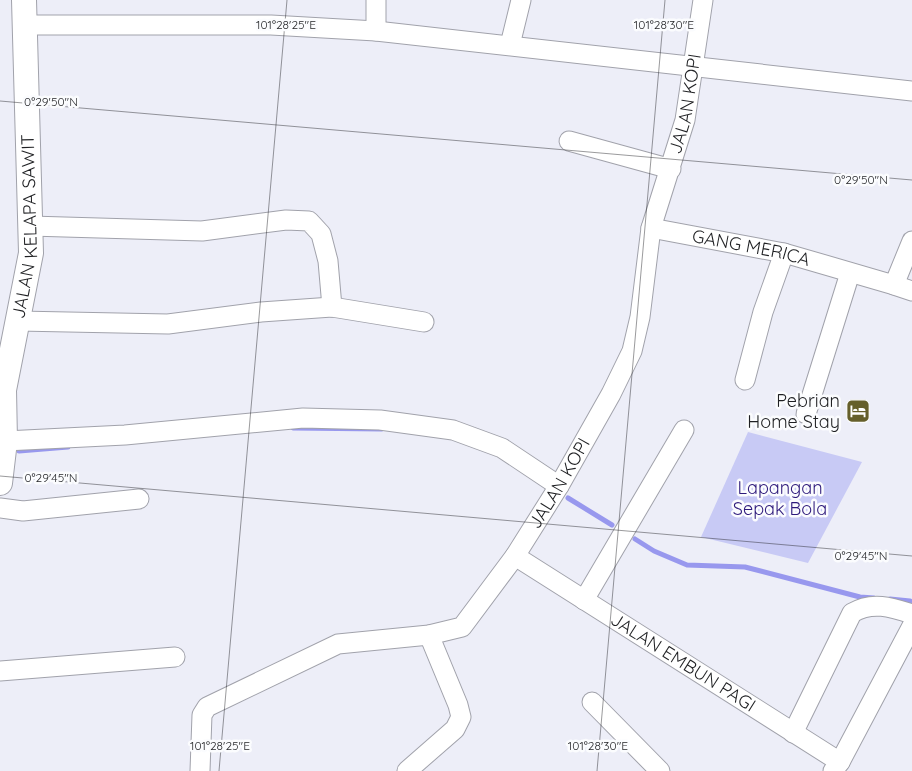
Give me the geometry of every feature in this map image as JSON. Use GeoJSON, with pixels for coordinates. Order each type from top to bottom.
{"type":"FeatureCollection","features":[{"type":"Feature","properties":{"kind":"main road","name":"JALAN KELAPA SAWIT"},"geometry":{"type":"LineString","coordinates":[[0,483],[5,441],[2,390],[31,253],[24,0]]}},
{"type":"Feature","properties":{"kind":"street"},"geometry":{"type":"LineString","coordinates":[[376,0],[376,31]]}},
{"type":"Feature","properties":{"kind":"street"},"geometry":{"type":"LineString","coordinates":[[510,45],[521,0]]}},
{"type":"Feature","properties":{"kind":"street","name":"JALAN KOPI"},"geometry":{"type":"LineString","coordinates":[[200,771],[202,715],[212,704],[338,644],[429,635],[462,627],[515,556],[559,486],[611,394],[632,350],[640,318],[651,228],[671,170],[685,120],[703,0]]}},
{"type":"Feature","properties":{"kind":"street"},"geometry":{"type":"LineString","coordinates":[[26,25],[270,25],[376,31],[912,90]]}},
{"type":"Feature","properties":{"kind":"street"},"geometry":{"type":"LineString","coordinates":[[569,141],[671,170]]}},
{"type":"Feature","properties":{"kind":"street"},"geometry":{"type":"LineString","coordinates":[[30,226],[202,231],[286,220],[309,221],[321,234],[328,261],[332,307]]}},
{"type":"Feature","properties":{"kind":"street","name":"GANG MERICA"},"geometry":{"type":"LineString","coordinates":[[651,228],[784,253],[912,291]]}},
{"type":"Feature","properties":{"kind":"street"},"geometry":{"type":"LineString","coordinates":[[894,285],[912,241]]}},
{"type":"Feature","properties":{"kind":"street"},"geometry":{"type":"LineString","coordinates":[[745,380],[763,312],[784,253]]}},
{"type":"Feature","properties":{"kind":"street"},"geometry":{"type":"LineString","coordinates":[[806,414],[850,273]]}},
{"type":"Feature","properties":{"kind":"street"},"geometry":{"type":"LineString","coordinates":[[18,321],[168,324],[261,312],[332,307],[424,322]]}},
{"type":"Feature","properties":{"kind":"street"},"geometry":{"type":"LineString","coordinates":[[5,441],[125,435],[303,418],[380,420],[454,430],[502,448],[559,486]]}},
{"type":"Feature","properties":{"kind":"street"},"geometry":{"type":"LineString","coordinates":[[584,600],[684,430]]}},
{"type":"Feature","properties":{"kind":"street"},"geometry":{"type":"LineString","coordinates":[[0,508],[23,511],[139,499]]}},
{"type":"Feature","properties":{"kind":"street","name":"JALAN EMBUN PAGI"},"geometry":{"type":"LineString","coordinates":[[515,556],[793,732],[836,767]]}},
{"type":"Feature","properties":{"kind":"street"},"geometry":{"type":"LineString","coordinates":[[793,732],[852,613],[864,606],[878,605],[912,614]]}},
{"type":"Feature","properties":{"kind":"street"},"geometry":{"type":"LineString","coordinates":[[836,767],[912,626]]}},
{"type":"Feature","properties":{"kind":"street"},"geometry":{"type":"LineString","coordinates":[[407,771],[455,729],[461,717],[458,705],[429,635]]}},
{"type":"Feature","properties":{"kind":"street"},"geometry":{"type":"LineString","coordinates":[[0,671],[175,657]]}},
{"type":"Feature","properties":{"kind":"street"},"geometry":{"type":"LineString","coordinates":[[592,702],[660,771]]}},
{"type":"Feature","properties":{"kind":"green space","name":"Lapangan Sepak Bola"},"geometry":{"type":"Polygon","coordinates":[[[748,432],[862,462],[808,563],[701,537],[748,432]]]}},
{"type":"Feature","properties":{"kind":"waterway"},"geometry":{"type":"LineString","coordinates":[[293,428],[382,429]]}},
{"type":"Feature","properties":{"kind":"waterway"},"geometry":{"type":"LineString","coordinates":[[19,451],[68,447]]}},
{"type":"Feature","properties":{"kind":"waterway"},"geometry":{"type":"LineString","coordinates":[[568,498],[612,525]]}},
{"type":"Feature","properties":{"kind":"waterway"},"geometry":{"type":"LineString","coordinates":[[635,539],[654,551],[687,565],[745,567],[860,597],[874,598]]}},
{"type":"Feature","properties":{"kind":"waterway"},"geometry":{"type":"LineString","coordinates":[[890,599],[910,601]]}},
{"type":"Feature","properties":{"kind":"place","name":"Pebrian Home Stay"},"geometry":{"type":"Point","coordinates":[858,411]}}]}
